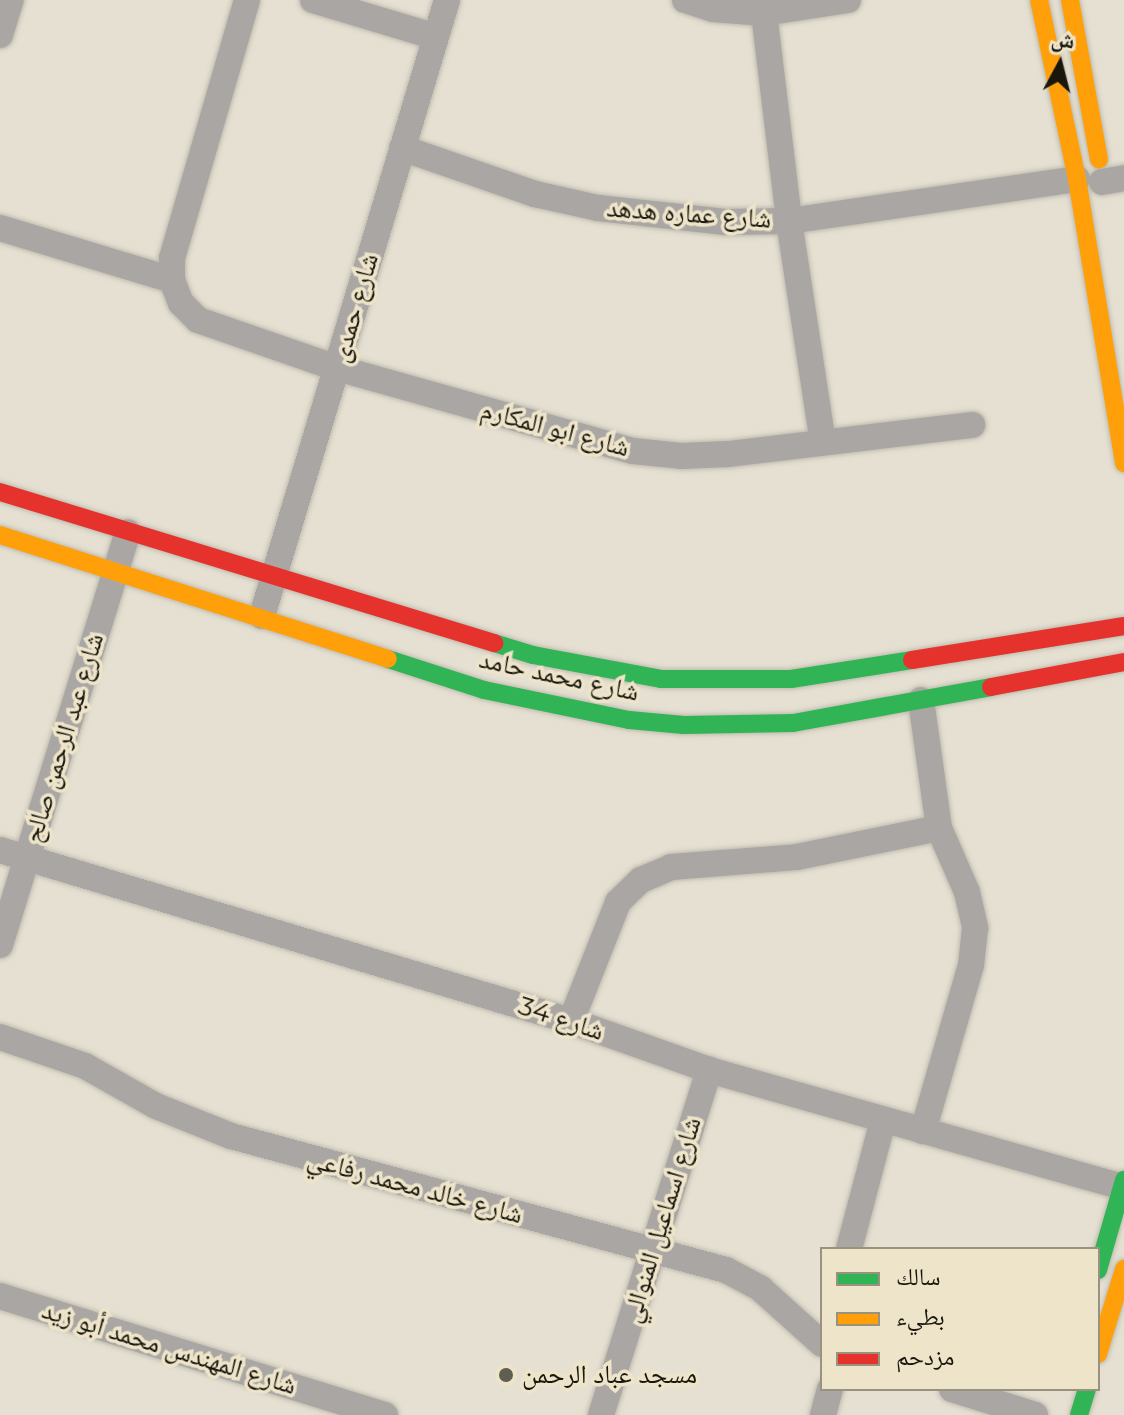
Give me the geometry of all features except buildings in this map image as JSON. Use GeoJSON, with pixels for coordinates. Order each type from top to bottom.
{"type":"FeatureCollection","features":[{"type":"Feature","properties":{"kind":"street"},"geometry":{"type":"LineString","coordinates":[[0,228],[172,280],[172,258],[247,0]]}},
{"type":"Feature","properties":{"kind":"street"},"geometry":{"type":"LineString","coordinates":[[313,0],[436,37]]}},
{"type":"Feature","properties":{"kind":"street","name":"شارع حمدى"},"geometry":{"type":"LineString","coordinates":[[262,616],[447,0]]}},
{"type":"Feature","properties":{"kind":"street"},"geometry":{"type":"LineString","coordinates":[[685,0],[713,9],[764,13],[848,0]]}},
{"type":"Feature","properties":{"kind":"street"},"geometry":{"type":"LineString","coordinates":[[1039,0],[1102,184]]}},
{"type":"Feature","properties":{"kind":"street"},"geometry":{"type":"LineString","coordinates":[[1070,0],[1102,184],[1124,463]]}},
{"type":"Feature","properties":{"kind":"street"},"geometry":{"type":"LineString","coordinates":[[764,13],[789,221],[823,442]]}},
{"type":"Feature","properties":{"kind":"street","name":"شارع عماره هدهد"},"geometry":{"type":"LineString","coordinates":[[402,148],[486,179],[598,208],[725,222],[789,221],[1102,184]]}},
{"type":"Feature","properties":{"kind":"street","name":"شارع ابو المكارم"},"geometry":{"type":"LineString","coordinates":[[172,280],[181,303],[198,320],[337,368],[633,451],[681,456],[728,454],[972,425]]}},
{"type":"Feature","properties":{"kind":"street","name":"شارع محمد حامد"},"geometry":{"type":"LineString","coordinates":[[0,492],[547,659],[618,673],[704,681],[791,679],[1124,626]]}},
{"type":"Feature","properties":{"kind":"street","name":"شارع عبد الرحمن صالح"},"geometry":{"type":"LineString","coordinates":[[0,945],[128,532]]}},
{"type":"Feature","properties":{"kind":"street","name":"شارع محمد حامد"},"geometry":{"type":"LineString","coordinates":[[0,535],[262,616],[484,690],[629,720],[684,725],[793,723],[1124,662]]}},
{"type":"Feature","properties":{"kind":"street"},"geometry":{"type":"LineString","coordinates":[[921,700],[939,828],[972,910],[974,947],[923,1131]]}},
{"type":"Feature","properties":{"kind":"street"},"geometry":{"type":"LineString","coordinates":[[571,1021],[618,902],[641,880],[671,867],[797,857],[939,828]]}},
{"type":"Feature","properties":{"kind":"street","name":"شارع 34"},"geometry":{"type":"LineString","coordinates":[[0,850],[571,1021],[709,1070],[1123,1184]]}},
{"type":"Feature","properties":{"kind":"street","name":"شارع خالد محمد رفاعي"},"geometry":{"type":"LineString","coordinates":[[0,1037],[85,1066],[156,1106],[231,1136],[744,1278],[820,1342]]}},
{"type":"Feature","properties":{"kind":"street","name":"شارع اسماعيل المنوالي"},"geometry":{"type":"LineString","coordinates":[[601,1415],[709,1070]]}},
{"type":"Feature","properties":{"kind":"street"},"geometry":{"type":"LineString","coordinates":[[850,1247],[883,1120]]}},
{"type":"Feature","properties":{"kind":"street"},"geometry":{"type":"LineString","coordinates":[[1100,1263],[1123,1184]]}},
{"type":"Feature","properties":{"kind":"street"},"geometry":{"type":"LineString","coordinates":[[1100,1347],[1124,1269]]}},
{"type":"Feature","properties":{"kind":"street","name":"شارع المهندس محمد أبو زيد"},"geometry":{"type":"LineString","coordinates":[[0,1296],[385,1415]]}},
{"type":"Feature","properties":{"kind":"street"},"geometry":{"type":"LineString","coordinates":[[823,1415],[829,1391]]}},
{"type":"Feature","properties":{"kind":"street"},"geometry":{"type":"LineString","coordinates":[[958,1391],[1035,1415]]}},
{"type":"Feature","properties":{"kind":"street"},"geometry":{"type":"LineString","coordinates":[[1079,1415],[1086,1391]]}},
{"type":"Feature","properties":{"kind":"traffic: fast"},"geometry":{"type":"LineString","coordinates":[[494,643],[533,655],[661,679],[791,679],[912,660]]}},
{"type":"Feature","properties":{"kind":"traffic: fast"},"geometry":{"type":"LineString","coordinates":[[388,659],[484,690],[629,720],[684,725],[793,723],[991,687]]}},
{"type":"Feature","properties":{"kind":"traffic: fast"},"geometry":{"type":"LineString","coordinates":[[1100,1263],[1124,1180]]}},
{"type":"Feature","properties":{"kind":"traffic: fast"},"geometry":{"type":"LineString","coordinates":[[1079,1415],[1086,1391]]}},
{"type":"Feature","properties":{"kind":"traffic: slow"},"geometry":{"type":"LineString","coordinates":[[1039,0],[1077,179],[1124,463]]}},
{"type":"Feature","properties":{"kind":"traffic: slow"},"geometry":{"type":"LineString","coordinates":[[1070,0],[1099,159]]}},
{"type":"Feature","properties":{"kind":"traffic: slow"},"geometry":{"type":"LineString","coordinates":[[0,535],[388,659]]}},
{"type":"Feature","properties":{"kind":"traffic: slow"},"geometry":{"type":"LineString","coordinates":[[1100,1347],[1124,1269]]}},
{"type":"Feature","properties":{"kind":"traffic: jam"},"geometry":{"type":"LineString","coordinates":[[0,492],[494,643]]}},
{"type":"Feature","properties":{"kind":"traffic: jam"},"geometry":{"type":"LineString","coordinates":[[912,660],[1124,626]]}},
{"type":"Feature","properties":{"kind":"traffic: jam"},"geometry":{"type":"LineString","coordinates":[[991,687],[1124,662]]}},
{"type":"Feature","properties":{"kind":"place","name":"مسجد عباد الرحمن"},"geometry":{"type":"Point","coordinates":[506,1375]}}]}
